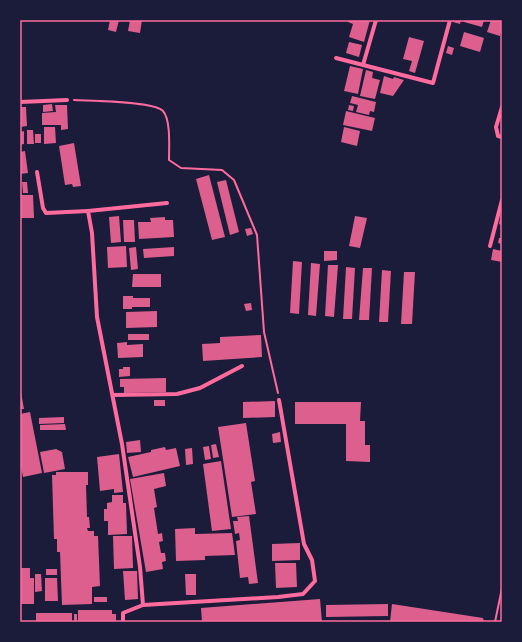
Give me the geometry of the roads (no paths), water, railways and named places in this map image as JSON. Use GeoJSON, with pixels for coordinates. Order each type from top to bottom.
{"type":"FeatureCollection","features":[{"type":"Feature","properties":{"kind":"street"},"geometry":{"type":"LineString","coordinates":[[363,65],[376,20]]}},
{"type":"Feature","properties":{"kind":"street"},"geometry":{"type":"LineString","coordinates":[[336,58],[434,83],[450,20]]}},
{"type":"Feature","properties":{"kind":"street"},"geometry":{"type":"LineString","coordinates":[[20,102],[67,100]]}},
{"type":"Feature","properties":{"kind":"street"},"geometry":{"type":"LineString","coordinates":[[502,106],[496,127],[498,136],[502,137]]}},
{"type":"Feature","properties":{"kind":"street"},"geometry":{"type":"LineString","coordinates":[[37,172],[43,208],[46,212],[88,211],[167,204]]}},
{"type":"Feature","properties":{"kind":"street"},"geometry":{"type":"LineString","coordinates":[[490,246],[502,200]]}},
{"type":"Feature","properties":{"kind":"street"},"geometry":{"type":"LineString","coordinates":[[88,211],[92,233],[98,317],[122,444],[139,559],[143,605]]}},
{"type":"Feature","properties":{"kind":"street"},"geometry":{"type":"LineString","coordinates":[[113,396],[177,394],[200,388],[242,366]]}},
{"type":"Feature","properties":{"kind":"street"},"geometry":{"type":"LineString","coordinates":[[122,622],[123,613],[143,605],[278,597],[302,594],[315,581],[312,560],[304,544],[279,400]]}}]}
